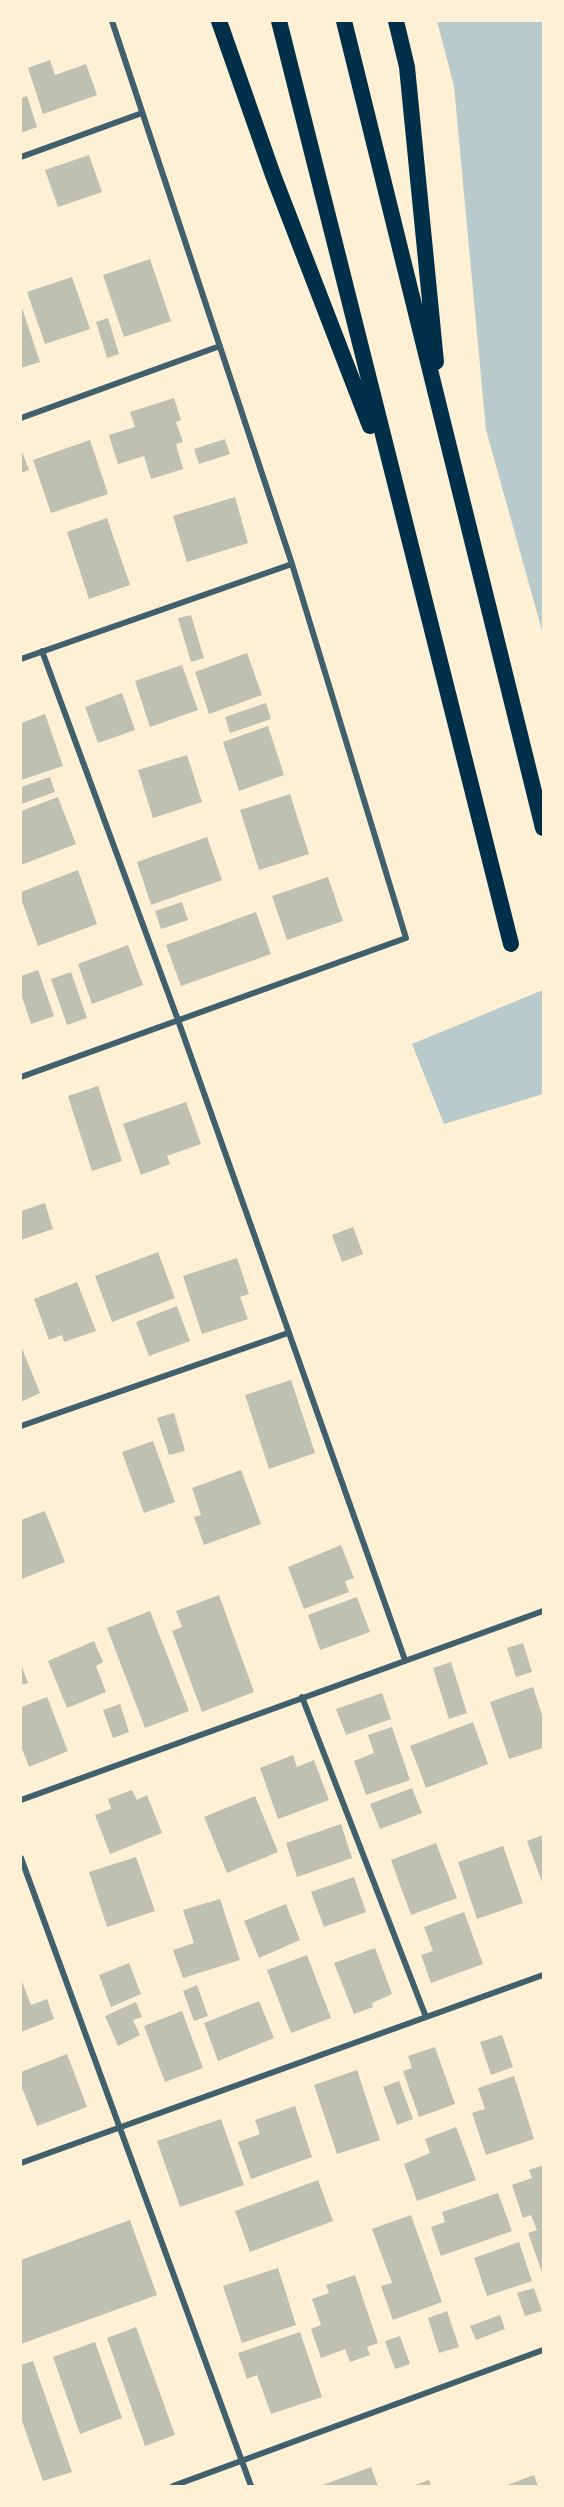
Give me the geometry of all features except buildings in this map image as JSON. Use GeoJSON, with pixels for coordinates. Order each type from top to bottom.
{"type":"FeatureCollection","features":[{"type":"Feature","properties":{"kind":"highway"},"geometry":{"type":"LineString","coordinates":[[219,21],[273,175],[395,491]]}},
{"type":"Feature","properties":{"kind":"highway"},"geometry":{"type":"LineString","coordinates":[[279,21],[395,491],[511,944]]}},
{"type":"Feature","properties":{"kind":"highway"},"geometry":{"type":"LineString","coordinates":[[344,21],[543,828]]}},
{"type":"Feature","properties":{"kind":"highway"},"geometry":{"type":"LineString","coordinates":[[396,21],[407,67],[442,424]]}},
{"type":"Feature","properties":{"kind":"street"},"geometry":{"type":"LineString","coordinates":[[21,1077],[406,938],[292,564],[112,21]]}},
{"type":"Feature","properties":{"kind":"street"},"geometry":{"type":"LineString","coordinates":[[21,157],[142,113]]}},
{"type":"Feature","properties":{"kind":"street"},"geometry":{"type":"LineString","coordinates":[[21,418],[220,346]]}},
{"type":"Feature","properties":{"kind":"street"},"geometry":{"type":"LineString","coordinates":[[21,659],[292,564]]}},
{"type":"Feature","properties":{"kind":"street"},"geometry":{"type":"LineString","coordinates":[[42,651],[178,1020],[405,1660]]}},
{"type":"Feature","properties":{"kind":"street"},"geometry":{"type":"LineString","coordinates":[[21,1426],[288,1333]]}},
{"type":"Feature","properties":{"kind":"street"},"geometry":{"type":"LineString","coordinates":[[21,1800],[543,1611]]}},
{"type":"Feature","properties":{"kind":"street"},"geometry":{"type":"LineString","coordinates":[[302,1697],[426,2017]]}},
{"type":"Feature","properties":{"kind":"street"},"geometry":{"type":"LineString","coordinates":[[21,1858],[251,2486]]}},
{"type":"Feature","properties":{"kind":"street"},"geometry":{"type":"LineString","coordinates":[[21,2163],[543,1975]]}},
{"type":"Feature","properties":{"kind":"street"},"geometry":{"type":"LineString","coordinates":[[173,2486],[543,2350]]}},
{"type":"Feature","properties":{"kind":"shaded area"},"geometry":{"type":"Polygon","coordinates":[[[437,21],[543,21],[543,634],[486,430],[454,86],[437,21]]]}},
{"type":"Feature","properties":{"kind":"shaded area"},"geometry":{"type":"Polygon","coordinates":[[[543,990],[543,1094],[444,1124],[412,1044],[543,990]]]}}]}
